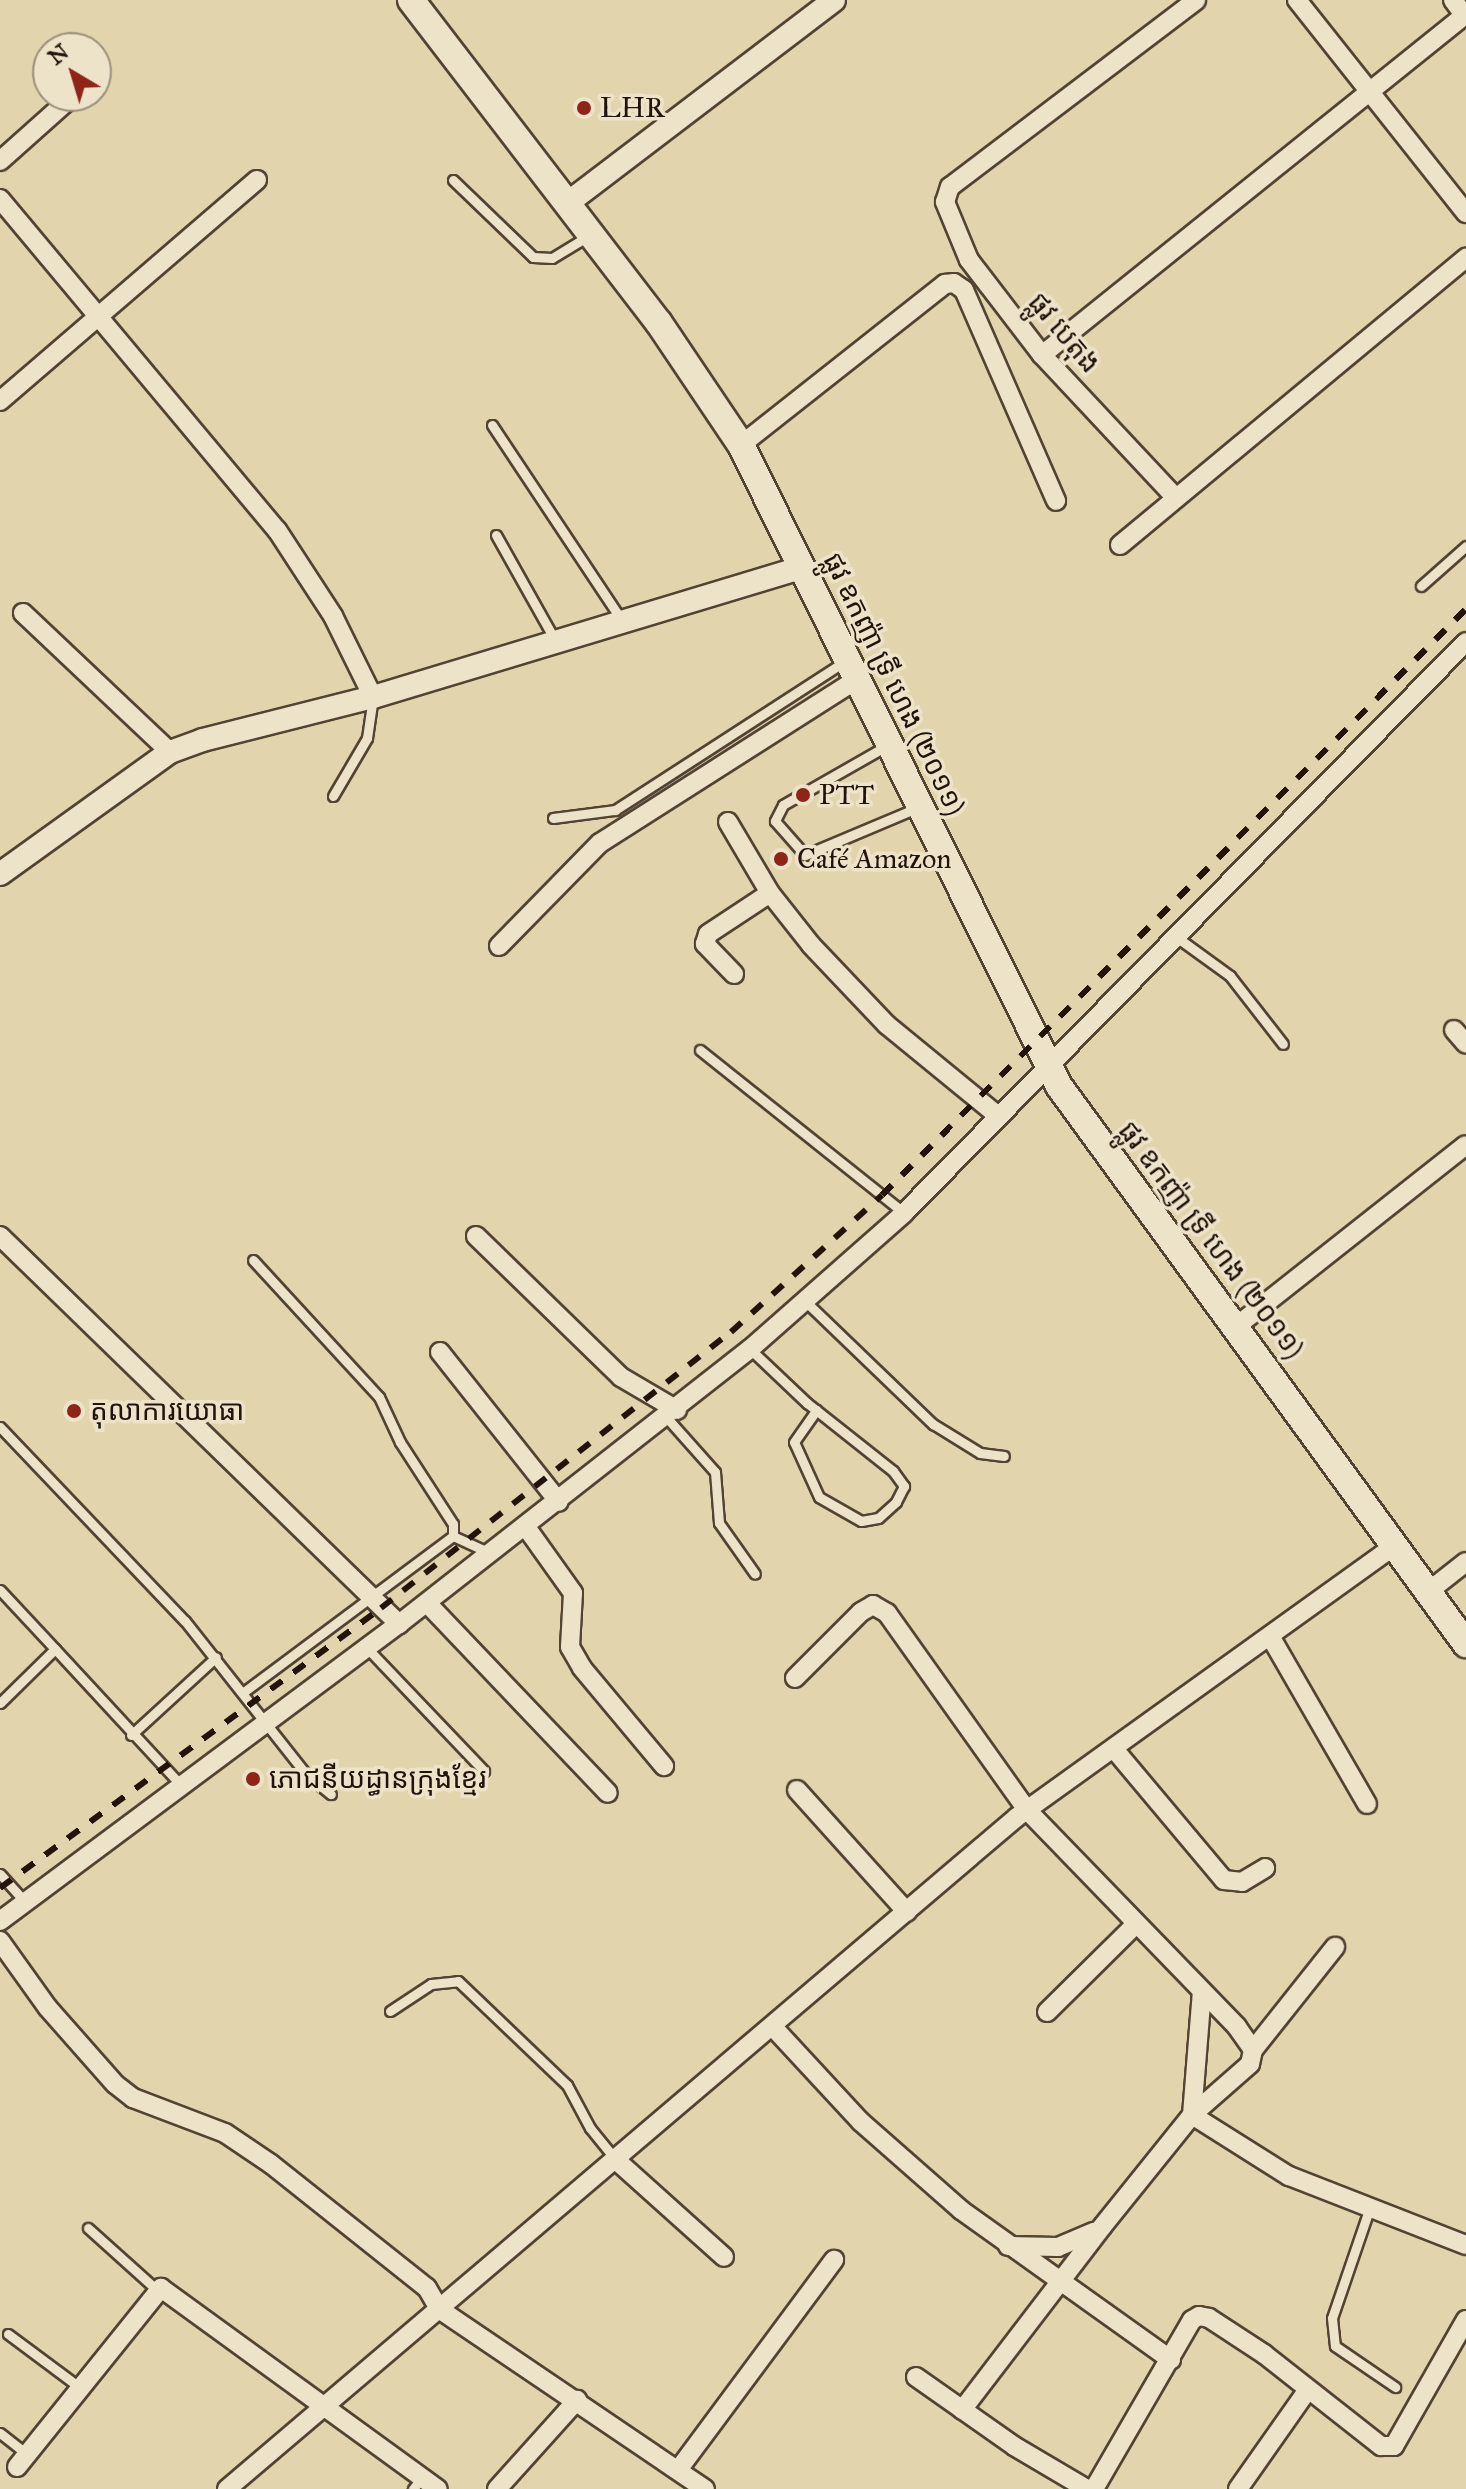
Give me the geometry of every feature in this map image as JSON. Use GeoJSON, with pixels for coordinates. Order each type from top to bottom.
{"type":"FeatureCollection","features":[{"type":"Feature","properties":{"kind":"main road","name":"ផ្លូវ ឧកញ៉ា ទ្រី ហេង (២០១១)"},"geometry":{"type":"LineString","coordinates":[[411,0],[593,233],[741,445],[1047,1066],[1086,1127],[1238,1325],[1466,1644]]}},
{"type":"Feature","properties":{"kind":"street","name":"ផ្លូវ បេតុង"},"geometry":{"type":"LineString","coordinates":[[1175,497],[1042,355],[969,260],[947,215],[950,187],[1196,0]]}},
{"type":"Feature","properties":{"kind":"street"},"geometry":{"type":"LineString","coordinates":[[1297,0],[1466,213]]}},
{"type":"Feature","properties":{"kind":"street"},"geometry":{"type":"LineString","coordinates":[[1042,355],[1466,16],[1453,0]]}},
{"type":"Feature","properties":{"kind":"street"},"geometry":{"type":"LineString","coordinates":[[569,202],[832,1]]}},
{"type":"Feature","properties":{"kind":"street"},"geometry":{"type":"LineString","coordinates":[[0,161],[55,112]]}},
{"type":"Feature","properties":{"kind":"street"},"geometry":{"type":"LineString","coordinates":[[0,401],[96,313],[257,180]]}},
{"type":"Feature","properties":{"kind":"street"},"geometry":{"type":"LineString","coordinates":[[0,199],[277,530],[333,616],[373,697]]}},
{"type":"Feature","properties":{"kind":"street"},"geometry":{"type":"LineString","coordinates":[[1120,545],[1466,258]]}},
{"type":"Feature","properties":{"kind":"street"},"geometry":{"type":"LineString","coordinates":[[741,445],[945,284],[954,283],[964,290],[1056,501]]}},
{"type":"Feature","properties":{"kind":"street"},"geometry":{"type":"LineString","coordinates":[[0,874],[170,752],[557,644],[801,568]]}},
{"type":"Feature","properties":{"kind":"street"},"geometry":{"type":"LineString","coordinates":[[23,613],[170,752]]}},
{"type":"Feature","properties":{"kind":"street"},"geometry":{"type":"LineString","coordinates":[[0,1921],[427,1603],[672,1414],[750,1349],[904,1213],[1466,642]]}},
{"type":"Feature","properties":{"kind":"street"},"geometry":{"type":"LineString","coordinates":[[499,946],[600,843],[851,670]]}},
{"type":"Feature","properties":{"kind":"street"},"geometry":{"type":"LineString","coordinates":[[728,822],[770,893],[887,1025],[998,1116]]}},
{"type":"Feature","properties":{"kind":"street"},"geometry":{"type":"LineString","coordinates":[[734,974],[705,944],[708,934],[770,893]]}},
{"type":"Feature","properties":{"kind":"street"},"geometry":{"type":"LineString","coordinates":[[1238,1325],[1466,1145]]}},
{"type":"Feature","properties":{"kind":"street"},"geometry":{"type":"LineString","coordinates":[[0,1236],[399,1624]]}},
{"type":"Feature","properties":{"kind":"street"},"geometry":{"type":"LineString","coordinates":[[476,1236],[621,1377],[672,1414]]}},
{"type":"Feature","properties":{"kind":"street"},"geometry":{"type":"LineString","coordinates":[[440,1352],[559,1502]]}},
{"type":"Feature","properties":{"kind":"street"},"geometry":{"type":"LineString","coordinates":[[526,1527],[573,1593],[570,1647],[582,1668],[664,1766]]}},
{"type":"Feature","properties":{"kind":"street"},"geometry":{"type":"LineString","coordinates":[[227,2489],[1027,1810],[1396,1545]]}},
{"type":"Feature","properties":{"kind":"street"},"geometry":{"type":"LineString","coordinates":[[1429,1591],[1466,1562]]}},
{"type":"Feature","properties":{"kind":"street"},"geometry":{"type":"LineString","coordinates":[[427,1603],[608,1793]]}},
{"type":"Feature","properties":{"kind":"street"},"geometry":{"type":"LineString","coordinates":[[795,1678],[861,1612],[873,1605],[880,1609],[1027,1810],[1202,1992],[1253,2050]]}},
{"type":"Feature","properties":{"kind":"street"},"geometry":{"type":"LineString","coordinates":[[1270,1636],[1367,1804]]}},
{"type":"Feature","properties":{"kind":"street"},"geometry":{"type":"LineString","coordinates":[[1114,1749],[1224,1880],[1242,1882],[1265,1868]]}},
{"type":"Feature","properties":{"kind":"street"},"geometry":{"type":"LineString","coordinates":[[797,1790],[907,1912]]}},
{"type":"Feature","properties":{"kind":"street"},"geometry":{"type":"LineString","coordinates":[[1047,2012],[1135,1925]]}},
{"type":"Feature","properties":{"kind":"street"},"geometry":{"type":"LineString","coordinates":[[0,1941],[56,2018],[115,2084],[133,2098],[225,2133],[271,2164],[427,2288],[439,2309],[705,2489]]}},
{"type":"Feature","properties":{"kind":"street"},"geometry":{"type":"LineString","coordinates":[[962,2410],[1057,2282],[1192,2115],[1250,2064],[1253,2050],[1335,1947]]}},
{"type":"Feature","properties":{"kind":"street"},"geometry":{"type":"LineString","coordinates":[[1192,2115],[1202,1992]]}},
{"type":"Feature","properties":{"kind":"street"},"geometry":{"type":"LineString","coordinates":[[773,2027],[861,2122],[1008,2246],[1171,2360]]}},
{"type":"Feature","properties":{"kind":"street"},"geometry":{"type":"LineString","coordinates":[[1192,2115],[1289,2176],[1466,2245]]}},
{"type":"Feature","properties":{"kind":"street"},"geometry":{"type":"LineString","coordinates":[[616,2160],[724,2257]]}},
{"type":"Feature","properties":{"kind":"street"},"geometry":{"type":"LineString","coordinates":[[1008,2246],[1058,2247],[1102,2227]]}},
{"type":"Feature","properties":{"kind":"street"},"geometry":{"type":"LineString","coordinates":[[678,2470],[834,2260]]}},
{"type":"Feature","properties":{"kind":"street"},"geometry":{"type":"LineString","coordinates":[[22,2460],[156,2289],[166,2288],[418,2482],[438,2489]]}},
{"type":"Feature","properties":{"kind":"street"},"geometry":{"type":"LineString","coordinates":[[1094,2489],[1192,2320],[1209,2318],[1381,2446],[1394,2446],[1466,2320]]}},
{"type":"Feature","properties":{"kind":"street"},"geometry":{"type":"LineString","coordinates":[[916,2377],[962,2410],[1087,2489]]}},
{"type":"Feature","properties":{"kind":"street"},"geometry":{"type":"LineString","coordinates":[[1238,2489],[1307,2391]]}},
{"type":"Feature","properties":{"kind":"street"},"geometry":{"type":"LineString","coordinates":[[497,2489],[577,2400]]}},
{"type":"Feature","properties":{"kind":"lane"},"geometry":{"type":"LineString","coordinates":[[453,180],[533,257],[552,258],[593,233]]}},
{"type":"Feature","properties":{"kind":"lane"},"geometry":{"type":"LineString","coordinates":[[492,425],[624,624]]}},
{"type":"Feature","properties":{"kind":"lane"},"geometry":{"type":"LineString","coordinates":[[496,535],[557,644]]}},
{"type":"Feature","properties":{"kind":"lane"},"geometry":{"type":"LineString","coordinates":[[1421,586],[1466,546]]}},
{"type":"Feature","properties":{"kind":"lane"},"geometry":{"type":"LineString","coordinates":[[553,818],[615,810],[851,670]]}},
{"type":"Feature","properties":{"kind":"lane"},"geometry":{"type":"LineString","coordinates":[[333,796],[367,738],[373,697]]}},
{"type":"Feature","properties":{"kind":"lane"},"geometry":{"type":"LineString","coordinates":[[888,745],[783,805],[775,821],[805,855],[919,807]]}},
{"type":"Feature","properties":{"kind":"lane"},"geometry":{"type":"LineString","coordinates":[[1175,936],[1230,976],[1283,1044]]}},
{"type":"Feature","properties":{"kind":"lane"},"geometry":{"type":"LineString","coordinates":[[700,1050],[904,1213]]}},
{"type":"Feature","properties":{"kind":"lane"},"geometry":{"type":"LineString","coordinates":[[253,1260],[379,1397],[400,1442],[453,1524],[453,1536]]}},
{"type":"Feature","properties":{"kind":"lane"},"geometry":{"type":"LineString","coordinates":[[805,1301],[933,1424],[980,1453],[1004,1456]]}},
{"type":"Feature","properties":{"kind":"lane"},"geometry":{"type":"LineString","coordinates":[[750,1349],[816,1410],[893,1471],[904,1486],[878,1518],[861,1521],[819,1497],[794,1442],[816,1410]]}},
{"type":"Feature","properties":{"kind":"lane"},"geometry":{"type":"LineString","coordinates":[[672,1414],[715,1472],[719,1523],[755,1574]]}},
{"type":"Feature","properties":{"kind":"lane"},"geometry":{"type":"LineString","coordinates":[[0,1427],[216,1657],[269,1721],[306,1774],[331,1794]]}},
{"type":"Feature","properties":{"kind":"lane"},"geometry":{"type":"LineString","coordinates":[[245,1691],[453,1536]]}},
{"type":"Feature","properties":{"kind":"lane"},"geometry":{"type":"LineString","coordinates":[[453,1536],[492,1553]]}},
{"type":"Feature","properties":{"kind":"lane"},"geometry":{"type":"LineString","coordinates":[[0,1590],[131,1735],[182,1786]]}},
{"type":"Feature","properties":{"kind":"lane"},"geometry":{"type":"LineString","coordinates":[[367,1648],[484,1771]]}},
{"type":"Feature","properties":{"kind":"lane"},"geometry":{"type":"LineString","coordinates":[[0,1703],[55,1649]]}},
{"type":"Feature","properties":{"kind":"lane"},"geometry":{"type":"LineString","coordinates":[[131,1735],[216,1657]]}},
{"type":"Feature","properties":{"kind":"lane"},"geometry":{"type":"LineString","coordinates":[[0,1874],[25,1902]]}},
{"type":"Feature","properties":{"kind":"lane"},"geometry":{"type":"LineString","coordinates":[[390,2011],[431,1984],[458,1981],[567,2085],[590,2128],[616,2160]]}},
{"type":"Feature","properties":{"kind":"lane"},"geometry":{"type":"LineString","coordinates":[[1370,2207],[1332,2318],[1335,2346],[1395,2387]]}},
{"type":"Feature","properties":{"kind":"lane"},"geometry":{"type":"LineString","coordinates":[[88,2228],[156,2289]]}},
{"type":"Feature","properties":{"kind":"lane"},"geometry":{"type":"LineString","coordinates":[[8,2334],[79,2387]]}},
{"type":"Feature","properties":{"kind":"lane"},"geometry":{"type":"LineString","coordinates":[[0,2433],[22,2460]]}},
{"type":"Feature","properties":{"kind":"railway"},"geometry":{"type":"LineString","coordinates":[[0,1888],[381,1608],[731,1332],[882,1195],[1466,609]]}},
{"type":"Feature","properties":{"kind":"place","name":"LHR"},"geometry":{"type":"Point","coordinates":[584,108]}},
{"type":"Feature","properties":{"kind":"place","name":"PTT"},"geometry":{"type":"Point","coordinates":[803,795]}},
{"type":"Feature","properties":{"kind":"place","name":"Café Amazon"},"geometry":{"type":"Point","coordinates":[781,859]}},
{"type":"Feature","properties":{"kind":"place","name":"តុលាការយោធា"},"geometry":{"type":"Point","coordinates":[74,1411]}},
{"type":"Feature","properties":{"kind":"place","name":"ភោជនីយដ្ធានក្រុងខ្មែរ"},"geometry":{"type":"Point","coordinates":[253,1779]}}]}
